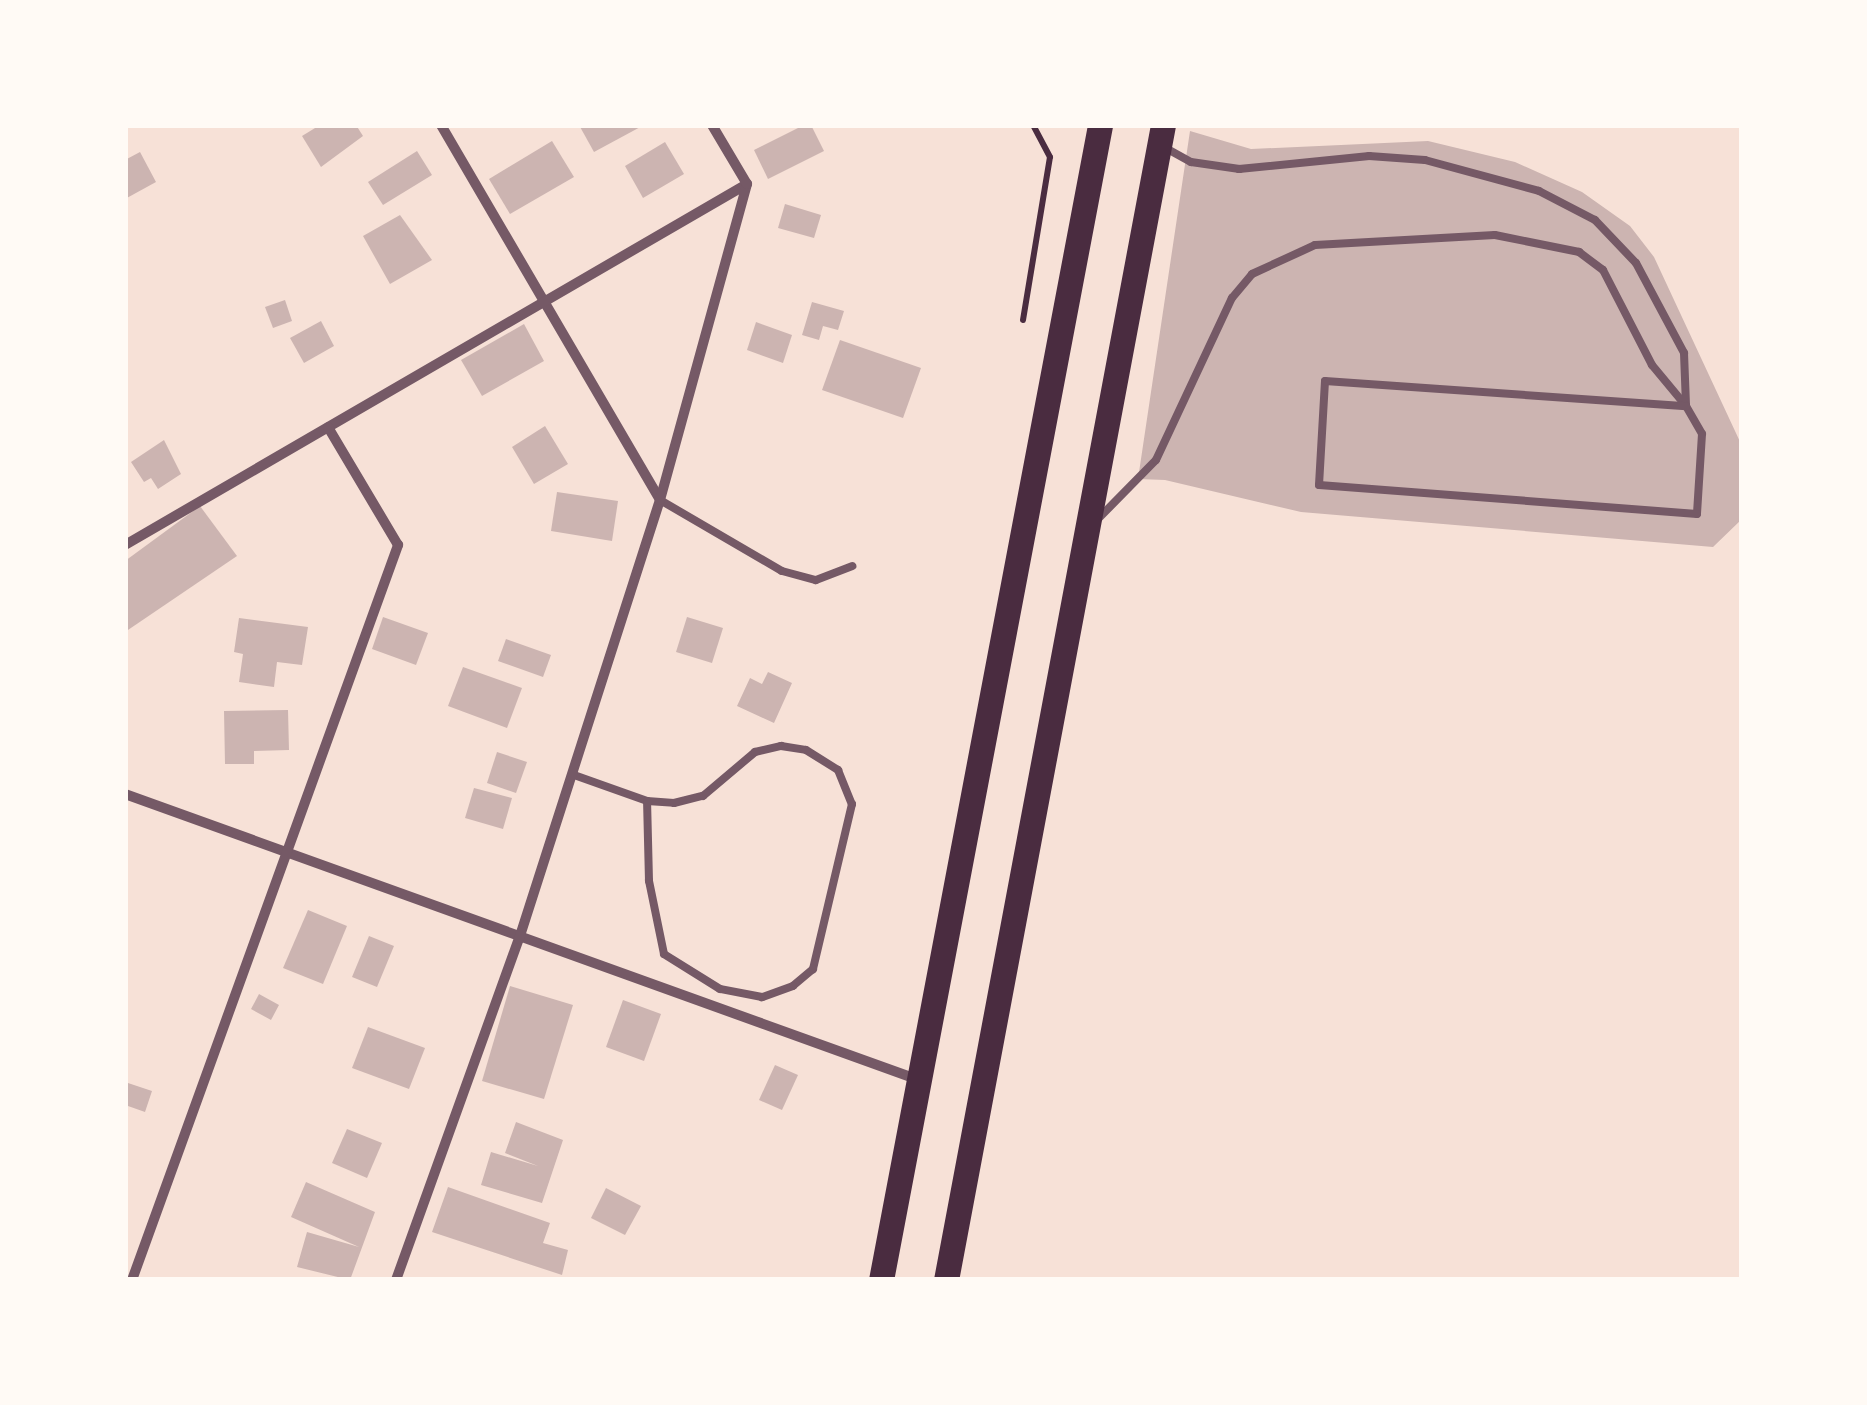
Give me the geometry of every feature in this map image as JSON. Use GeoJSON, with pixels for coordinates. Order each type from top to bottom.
{"type":"FeatureCollection","features":[{"type":"Feature","properties":{"kind":"main road"},"geometry":{"type":"LineString","coordinates":[[881,1280],[1100,125]]}},
{"type":"Feature","properties":{"kind":"main road"},"geometry":{"type":"LineString","coordinates":[[946,1280],[1162,135]]}},
{"type":"Feature","properties":{"kind":"street"},"geometry":{"type":"LineString","coordinates":[[441,125],[660,500]]}},
{"type":"Feature","properties":{"kind":"street"},"geometry":{"type":"LineString","coordinates":[[396,1280],[574,776],[660,500],[747,184],[712,125]]}},
{"type":"Feature","properties":{"kind":"street"},"geometry":{"type":"LineString","coordinates":[[125,546],[747,184]]}},
{"type":"Feature","properties":{"kind":"street"},"geometry":{"type":"LineString","coordinates":[[132,1280],[398,545],[328,427]]}},
{"type":"Feature","properties":{"kind":"street"},"geometry":{"type":"LineString","coordinates":[[125,794],[920,1081]]}},
{"type":"Feature","properties":{"kind":"lane"},"geometry":{"type":"LineString","coordinates":[[1162,135],[1191,162],[1239,170],[1370,156],[1425,160],[1539,191],[1594,220],[1636,263],[1684,353],[1686,406]]}},
{"type":"Feature","properties":{"kind":"lane"},"geometry":{"type":"LineString","coordinates":[[1089,528],[1156,460],[1232,298],[1266,265],[1316,245],[1390,236],[1495,235],[1579,252],[1603,270],[1659,376],[1686,406],[1702,434],[1698,514],[1319,484],[1325,381],[1686,406]]}},
{"type":"Feature","properties":{"kind":"lane"},"geometry":{"type":"LineString","coordinates":[[660,500],[782,571],[816,580],[852,566]]}},
{"type":"Feature","properties":{"kind":"lane"},"geometry":{"type":"LineString","coordinates":[[574,776],[646,801],[703,796],[755,752],[781,746],[806,750],[838,770],[852,804],[813,969],[793,986],[762,997],[720,989],[664,954],[649,881],[646,801]]}},
{"type":"Feature","properties":{"kind":"path"},"geometry":{"type":"LineString","coordinates":[[1023,320],[1050,157],[1033,125]]}},
{"type":"Feature","properties":{"kind":"building"},"geometry":{"type":"Polygon","coordinates":[[[320,125],[356,125],[363,136],[321,167],[302,136],[320,125]]]}},
{"type":"Feature","properties":{"kind":"building"},"geometry":{"type":"Polygon","coordinates":[[[579,125],[644,125],[594,152],[579,125]]]}},
{"type":"Feature","properties":{"kind":"building"},"geometry":{"type":"Polygon","coordinates":[[[811,125],[824,151],[768,179],[754,150],[811,125]]]}},
{"type":"Feature","properties":{"kind":"building"},"geometry":{"type":"Polygon","coordinates":[[[1190,131],[1251,149],[1428,141],[1515,162],[1582,192],[1630,226],[1654,257],[1742,446],[1742,519],[1713,547],[1301,512],[1165,480],[1138,479],[1190,131]]]}},
{"type":"Feature","properties":{"kind":"building"},"geometry":{"type":"Polygon","coordinates":[[[552,141],[574,177],[510,214],[489,179],[552,141]]]}},
{"type":"Feature","properties":{"kind":"building"},"geometry":{"type":"Polygon","coordinates":[[[665,142],[684,174],[643,198],[625,166],[665,142]]]}},
{"type":"Feature","properties":{"kind":"building"},"geometry":{"type":"Polygon","coordinates":[[[417,151],[432,175],[383,205],[368,182],[417,151]]]}},
{"type":"Feature","properties":{"kind":"building"},"geometry":{"type":"Polygon","coordinates":[[[140,152],[156,182],[125,199],[125,160],[140,152]]]}},
{"type":"Feature","properties":{"kind":"building"},"geometry":{"type":"Polygon","coordinates":[[[785,204],[821,215],[814,238],[778,228],[785,204]]]}},
{"type":"Feature","properties":{"kind":"building"},"geometry":{"type":"Polygon","coordinates":[[[400,215],[432,260],[390,284],[363,236],[400,215]]]}},
{"type":"Feature","properties":{"kind":"building"},"geometry":{"type":"Polygon","coordinates":[[[285,300],[292,321],[273,328],[265,307],[285,300]]]}},
{"type":"Feature","properties":{"kind":"building"},"geometry":{"type":"Polygon","coordinates":[[[812,302],[844,311],[838,330],[823,326],[819,340],[802,335],[812,302]]]}},
{"type":"Feature","properties":{"kind":"building"},"geometry":{"type":"Polygon","coordinates":[[[321,321],[334,346],[304,363],[290,338],[321,321]]]}},
{"type":"Feature","properties":{"kind":"building"},"geometry":{"type":"Polygon","coordinates":[[[756,322],[792,335],[783,363],[747,350],[756,322]]]}},
{"type":"Feature","properties":{"kind":"building"},"geometry":{"type":"Polygon","coordinates":[[[524,324],[544,361],[482,396],[461,360],[524,324]]]}},
{"type":"Feature","properties":{"kind":"building"},"geometry":{"type":"Polygon","coordinates":[[[840,340],[921,368],[903,418],[822,390],[840,340]]]}},
{"type":"Feature","properties":{"kind":"building"},"geometry":{"type":"Polygon","coordinates":[[[545,426],[568,464],[534,484],[512,447],[545,426]]]}},
{"type":"Feature","properties":{"kind":"building"},"geometry":{"type":"Polygon","coordinates":[[[164,440],[181,474],[158,489],[151,478],[144,482],[131,462],[164,440]]]}},
{"type":"Feature","properties":{"kind":"building"},"geometry":{"type":"Polygon","coordinates":[[[557,492],[618,501],[612,541],[551,531],[557,492]]]}},
{"type":"Feature","properties":{"kind":"building"},"geometry":{"type":"Polygon","coordinates":[[[200,506],[237,556],[125,632],[125,561],[200,506]]]}},
{"type":"Feature","properties":{"kind":"building"},"geometry":{"type":"Polygon","coordinates":[[[383,617],[428,633],[416,665],[372,649],[383,617]]]}},
{"type":"Feature","properties":{"kind":"building"},"geometry":{"type":"Polygon","coordinates":[[[687,617],[723,628],[712,663],[676,652],[687,617]]]}},
{"type":"Feature","properties":{"kind":"building"},"geometry":{"type":"Polygon","coordinates":[[[239,618],[308,627],[302,665],[277,662],[274,687],[239,682],[243,654],[234,652],[239,618]]]}},
{"type":"Feature","properties":{"kind":"building"},"geometry":{"type":"Polygon","coordinates":[[[506,639],[551,655],[543,677],[498,661],[506,639]]]}},
{"type":"Feature","properties":{"kind":"building"},"geometry":{"type":"Polygon","coordinates":[[[463,667],[522,688],[507,728],[448,706],[463,667]]]}},
{"type":"Feature","properties":{"kind":"building"},"geometry":{"type":"Polygon","coordinates":[[[768,672],[792,683],[774,723],[737,706],[750,678],[762,684],[768,672]]]}},
{"type":"Feature","properties":{"kind":"building"},"geometry":{"type":"Polygon","coordinates":[[[288,710],[289,750],[254,751],[254,764],[225,764],[224,711],[288,710]]]}},
{"type":"Feature","properties":{"kind":"building"},"geometry":{"type":"Polygon","coordinates":[[[497,752],[527,762],[516,793],[487,783],[497,752]]]}},
{"type":"Feature","properties":{"kind":"building"},"geometry":{"type":"Polygon","coordinates":[[[474,788],[512,798],[503,829],[465,818],[474,788]]]}},
{"type":"Feature","properties":{"kind":"building"},"geometry":{"type":"Polygon","coordinates":[[[308,910],[347,926],[323,984],[283,968],[308,910]]]}},
{"type":"Feature","properties":{"kind":"building"},"geometry":{"type":"Polygon","coordinates":[[[369,936],[394,946],[377,987],[352,977],[369,936]]]}},
{"type":"Feature","properties":{"kind":"building"},"geometry":{"type":"Polygon","coordinates":[[[510,986],[573,1005],[544,1099],[482,1081],[510,986]]]}},
{"type":"Feature","properties":{"kind":"building"},"geometry":{"type":"Polygon","coordinates":[[[259,994],[279,1005],[271,1020],[251,1009],[259,994]]]}},
{"type":"Feature","properties":{"kind":"building"},"geometry":{"type":"Polygon","coordinates":[[[623,1000],[661,1014],[644,1061],[606,1047],[623,1000]]]}},
{"type":"Feature","properties":{"kind":"building"},"geometry":{"type":"Polygon","coordinates":[[[368,1027],[425,1048],[409,1089],[352,1068],[368,1027]]]}},
{"type":"Feature","properties":{"kind":"building"},"geometry":{"type":"Polygon","coordinates":[[[775,1065],[798,1075],[782,1110],[759,1100],[775,1065]]]}},
{"type":"Feature","properties":{"kind":"building"},"geometry":{"type":"Polygon","coordinates":[[[125,1082],[152,1091],[145,1112],[128,1106],[125,1114],[125,1082]]]}},
{"type":"Feature","properties":{"kind":"building"},"geometry":{"type":"Polygon","coordinates":[[[516,1122],[563,1140],[542,1203],[481,1185],[491,1152],[538,1166],[505,1153],[516,1122]]]}},
{"type":"Feature","properties":{"kind":"building"},"geometry":{"type":"Polygon","coordinates":[[[347,1129],[382,1143],[367,1178],[332,1163],[347,1129]]]}},
{"type":"Feature","properties":{"kind":"building"},"geometry":{"type":"Polygon","coordinates":[[[306,1182],[375,1212],[350,1280],[297,1267],[307,1232],[359,1247],[291,1217],[306,1182]]]}},
{"type":"Feature","properties":{"kind":"building"},"geometry":{"type":"Polygon","coordinates":[[[448,1187],[550,1223],[543,1243],[568,1250],[562,1275],[432,1232],[448,1187]]]}},
{"type":"Feature","properties":{"kind":"building"},"geometry":{"type":"Polygon","coordinates":[[[606,1188],[641,1206],[625,1235],[591,1218],[606,1188]]]}}]}
